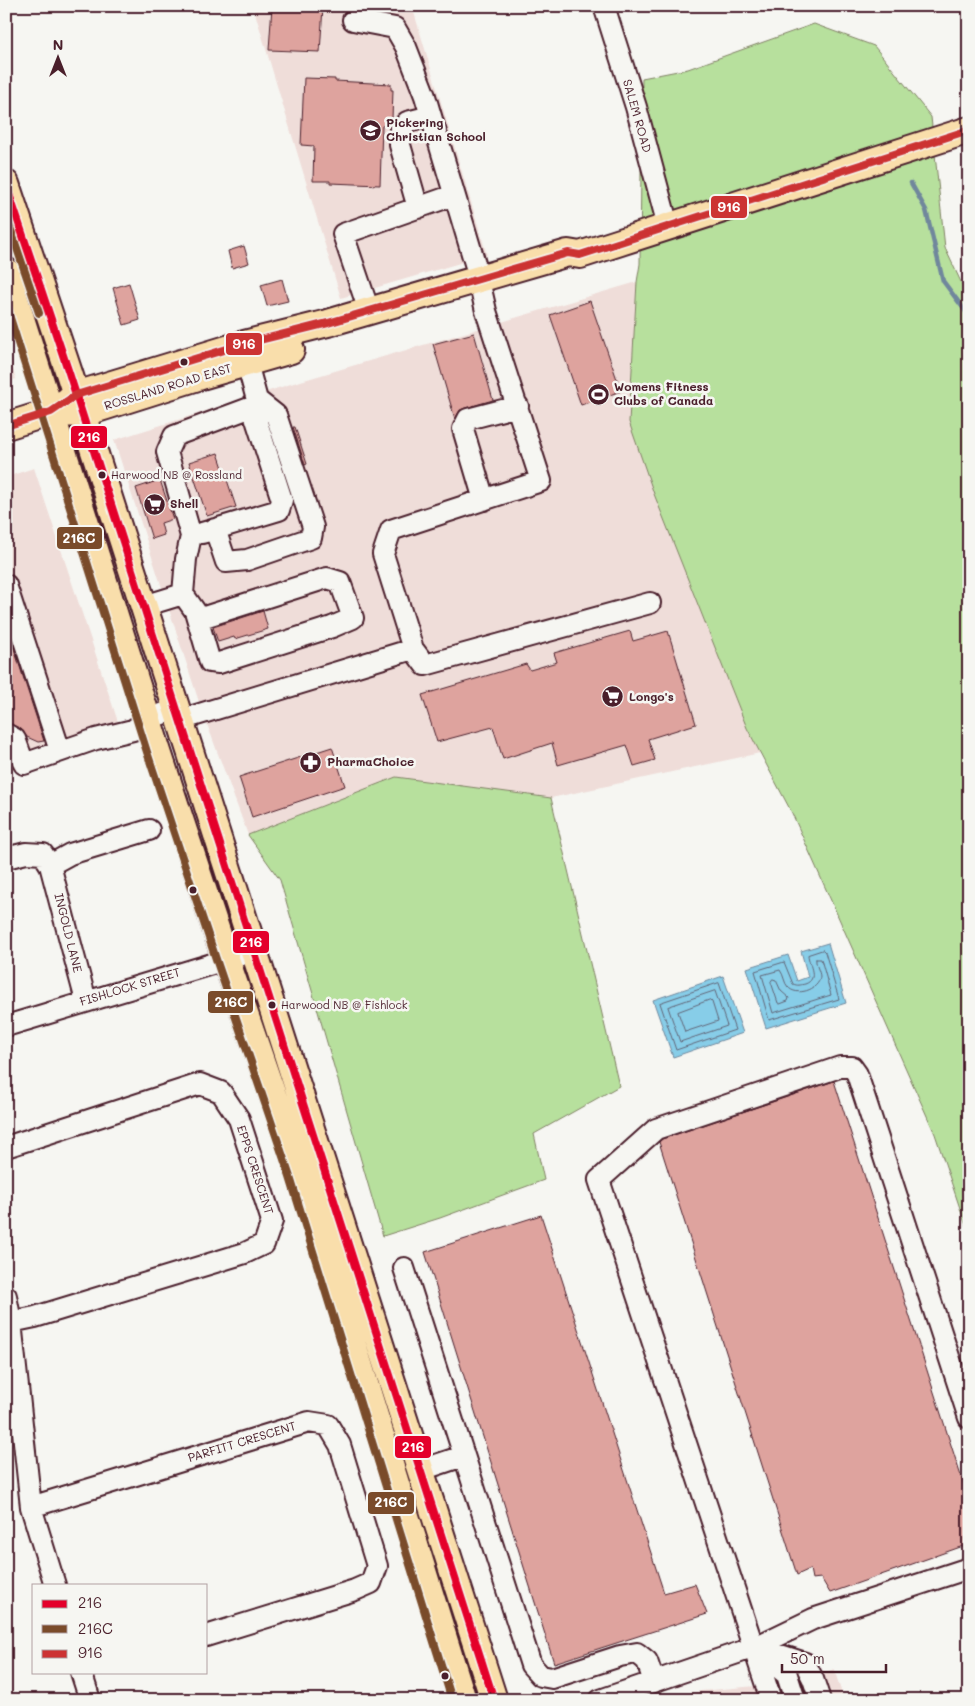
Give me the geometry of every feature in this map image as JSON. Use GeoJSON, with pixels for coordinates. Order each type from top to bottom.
{"type":"FeatureCollection","features":[{"type":"Feature","properties":{"kind":"main road","name":"ROSSLAND ROAD EAST"},"geometry":{"type":"LineString","coordinates":[[52,412],[247,363],[481,286],[568,253],[580,254],[969,130]]}},
{"type":"Feature","properties":{"kind":"main road"},"geometry":{"type":"LineString","coordinates":[[6,184],[144,606],[494,1700]]}},
{"type":"Feature","properties":{"kind":"main road"},"geometry":{"type":"LineString","coordinates":[[6,271],[52,412],[140,724],[157,749],[226,959],[300,1174],[463,1700]]}},
{"type":"Feature","properties":{"kind":"main road","name":"ROSSLAND ROAD EAST"},"geometry":{"type":"LineString","coordinates":[[79,405],[240,345],[369,311],[481,286]]}},
{"type":"Feature","properties":{"kind":"main road"},"geometry":{"type":"LineString","coordinates":[[6,426],[52,412]]}},
{"type":"Feature","properties":{"kind":"street","name":"SALEM ROAD"},"geometry":{"type":"LineString","coordinates":[[604,6],[636,107],[668,226]]}},
{"type":"Feature","properties":{"kind":"street"},"geometry":{"type":"LineString","coordinates":[[353,20],[395,28],[406,47],[431,116],[481,286],[486,311],[541,481],[391,530],[383,554],[413,649],[425,665],[650,603]]}},
{"type":"Feature","properties":{"kind":"street"},"geometry":{"type":"LineString","coordinates":[[418,208],[400,146],[400,130],[407,122],[431,116]]}},
{"type":"Feature","properties":{"kind":"street"},"geometry":{"type":"LineString","coordinates":[[369,311],[343,234],[454,195]]}},
{"type":"Feature","properties":{"kind":"street"},"geometry":{"type":"LineString","coordinates":[[191,536],[279,510],[282,500],[255,404],[247,363]]}},
{"type":"Feature","properties":{"kind":"street"},"geometry":{"type":"LineString","coordinates":[[198,619],[327,578],[340,582],[353,618],[332,627],[219,663],[210,662],[198,619],[196,611],[183,594],[186,559],[191,536],[167,452],[174,436],[255,404],[276,415],[314,527],[311,538],[247,560],[226,562],[215,529]]}},
{"type":"Feature","properties":{"kind":"street"},"geometry":{"type":"LineString","coordinates":[[484,500],[463,428],[464,425],[468,419],[518,406]]}},
{"type":"Feature","properties":{"kind":"street"},"geometry":{"type":"LineString","coordinates":[[6,585],[60,751]]}},
{"type":"Feature","properties":{"kind":"street"},"geometry":{"type":"LineString","coordinates":[[144,606],[183,594]]}},
{"type":"Feature","properties":{"kind":"street"},"geometry":{"type":"LineString","coordinates":[[6,734],[15,739],[15,765],[140,724],[413,649]]}},
{"type":"Feature","properties":{"kind":"street"},"geometry":{"type":"LineString","coordinates":[[6,858],[26,853],[44,854],[50,865],[70,854],[148,830]]}},
{"type":"Feature","properties":{"kind":"street","name":"INGOLD LANE"},"geometry":{"type":"LineString","coordinates":[[50,865],[86,1001]]}},
{"type":"Feature","properties":{"kind":"street","name":"FISHLOCK STREET"},"geometry":{"type":"LineString","coordinates":[[6,1026],[254,950]]}},
{"type":"Feature","properties":{"kind":"street"},"geometry":{"type":"LineString","coordinates":[[771,1700],[599,1180],[656,1129],[840,1066],[852,1067],[857,1074],[969,1418]]}},
{"type":"Feature","properties":{"kind":"street","name":"EPPS CRESCENT"},"geometry":{"type":"LineString","coordinates":[[6,1147],[200,1084],[221,1092],[239,1119],[272,1221],[264,1244],[245,1253],[36,1317],[11,1322]]}},
{"type":"Feature","properties":{"kind":"street"},"geometry":{"type":"LineString","coordinates":[[404,1268],[531,1665],[541,1676],[552,1678],[620,1656],[637,1653],[648,1661],[654,1682]]}},
{"type":"Feature","properties":{"kind":"street"},"geometry":{"type":"LineString","coordinates":[[6,1296],[11,1322],[31,1507],[55,1584]]}},
{"type":"Feature","properties":{"kind":"street","name":"PARFITT CRESCENT"},"geometry":{"type":"LineString","coordinates":[[31,1507],[309,1422],[328,1425],[340,1445],[377,1566],[371,1584],[208,1635]]}},
{"type":"Feature","properties":{"kind":"street"},"geometry":{"type":"LineString","coordinates":[[421,1470],[464,1456]]}},
{"type":"Feature","properties":{"kind":"street"},"geometry":{"type":"LineString","coordinates":[[600,1700],[754,1648],[813,1619],[969,1568]]}},
{"type":"Feature","properties":{"kind":"street"},"geometry":{"type":"LineString","coordinates":[[754,1648],[787,1675],[795,1700]]}},
{"type":"Feature","properties":{"kind":"street"},"geometry":{"type":"LineString","coordinates":[[754,1648],[805,1663],[813,1678],[820,1700]]}},
{"type":"Feature","properties":{"kind":"street"},"geometry":{"type":"LineString","coordinates":[[84,1674],[90,1700]]}},
{"type":"Feature","properties":{"kind":"shaded area","name":"Pickering Christian School"},"geometry":{"type":"Polygon","coordinates":[[[253,6],[412,6],[487,255],[341,298],[253,6]]]}},
{"type":"Feature","properties":{"kind":"shaded area"},"geometry":{"type":"Polygon","coordinates":[[[637,282],[629,422],[747,728],[760,753],[551,798],[396,777],[248,835],[200,705],[114,440],[294,383],[637,282]]]}},
{"type":"Feature","properties":{"kind":"shaded area"},"geometry":{"type":"Polygon","coordinates":[[[6,348],[16,379],[6,382],[6,348]]]}},
{"type":"Feature","properties":{"kind":"shaded area"},"geometry":{"type":"Polygon","coordinates":[[[34,468],[124,740],[26,774],[6,768],[6,477],[34,468]]]}},
{"type":"Feature","properties":{"kind":"shaded area"},"geometry":{"type":"Polygon","coordinates":[[[834,1669],[844,1700],[673,1700],[700,1691],[799,1682],[834,1669]]]}},
{"type":"Feature","properties":{"kind":"green space"},"geometry":{"type":"Polygon","coordinates":[[[814,24],[874,46],[931,117],[945,248],[969,299],[969,1235],[935,1134],[792,813],[747,728],[654,494],[629,422],[637,282],[640,264],[642,78],[688,69],[814,24]]]}},
{"type":"Feature","properties":{"kind":"green space"},"geometry":{"type":"Polygon","coordinates":[[[396,777],[551,798],[619,1086],[534,1134],[544,1180],[440,1218],[383,1236],[280,880],[248,835],[396,777]]]}},
{"type":"Feature","properties":{"kind":"water"},"geometry":{"type":"Polygon","coordinates":[[[828,943],[846,1003],[766,1028],[747,968],[788,955],[797,981],[808,977],[801,951],[828,943]]]}},
{"type":"Feature","properties":{"kind":"water"},"geometry":{"type":"Polygon","coordinates":[[[723,976],[743,1033],[673,1057],[653,1000],[723,976]]]}},
{"type":"Feature","properties":{"kind":"building"},"geometry":{"type":"Polygon","coordinates":[[[272,6],[323,7],[320,52],[269,50],[272,6]]]}},
{"type":"Feature","properties":{"kind":"building"},"geometry":{"type":"Polygon","coordinates":[[[304,78],[391,84],[391,90],[393,90],[392,119],[382,126],[380,185],[313,181],[314,146],[301,145],[304,78]]]}},
{"type":"Feature","properties":{"kind":"building"},"geometry":{"type":"Polygon","coordinates":[[[244,246],[249,263],[232,268],[228,251],[244,246]]]}},
{"type":"Feature","properties":{"kind":"building"},"geometry":{"type":"Polygon","coordinates":[[[282,279],[288,301],[267,306],[261,285],[282,279]]]}},
{"type":"Feature","properties":{"kind":"building"},"geometry":{"type":"Polygon","coordinates":[[[129,283],[140,320],[124,325],[113,288],[129,283]]]}},
{"type":"Feature","properties":{"kind":"building"},"geometry":{"type":"Polygon","coordinates":[[[590,301],[621,391],[581,405],[550,315],[590,301]]]}},
{"type":"Feature","properties":{"kind":"building"},"geometry":{"type":"Polygon","coordinates":[[[474,333],[493,400],[460,410],[455,419],[433,344],[474,333]]]}},
{"type":"Feature","properties":{"kind":"building"},"geometry":{"type":"Polygon","coordinates":[[[293,427],[295,427],[307,464],[305,465],[293,427]]]}},
{"type":"Feature","properties":{"kind":"building"},"geometry":{"type":"Polygon","coordinates":[[[218,453],[236,507],[207,516],[189,462],[218,453]]]}},
{"type":"Feature","properties":{"kind":"building","name":"Shell"},"geometry":{"type":"Polygon","coordinates":[[[160,480],[173,519],[161,523],[164,535],[152,539],[136,488],[160,480]]]}},
{"type":"Feature","properties":{"kind":"building"},"geometry":{"type":"Polygon","coordinates":[[[263,611],[268,629],[218,642],[213,627],[263,611]]]}},
{"type":"Feature","properties":{"kind":"building"},"geometry":{"type":"Polygon","coordinates":[[[6,624],[44,741],[38,742],[27,737],[21,729],[6,722],[6,624]]]}},
{"type":"Feature","properties":{"kind":"building","name":"Longo's"},"geometry":{"type":"Polygon","coordinates":[[[630,631],[633,641],[668,631],[696,724],[648,739],[655,760],[634,766],[627,745],[558,765],[552,743],[503,759],[493,727],[437,742],[422,695],[526,664],[530,670],[557,662],[554,653],[630,631]]]}},
{"type":"Feature","properties":{"kind":"building"},"geometry":{"type":"Polygon","coordinates":[[[332,747],[345,786],[252,817],[239,777],[332,747]]]}},
{"type":"Feature","properties":{"kind":"building"},"geometry":{"type":"Polygon","coordinates":[[[834,1081],[969,1501],[969,1544],[830,1593],[821,1578],[812,1579],[810,1569],[797,1575],[659,1142],[662,1139],[834,1081]]]}},
{"type":"Feature","properties":{"kind":"building"},"geometry":{"type":"Polygon","coordinates":[[[541,1215],[664,1593],[695,1584],[707,1614],[554,1663],[425,1252],[541,1215]]]}},
{"type":"Feature","properties":{"kind":"waterway"},"geometry":{"type":"LineString","coordinates":[[911,183],[926,210],[943,281],[969,316]]}},
{"type":"Feature","properties":{"kind":"transit line","name":"916"},"geometry":{"type":"LineString","coordinates":[[6,426],[51,412],[76,395],[240,345],[328,323],[568,253],[580,255],[969,130]]}},
{"type":"Feature","properties":{"kind":"transit line","name":"216"},"geometry":{"type":"LineString","coordinates":[[6,185],[69,373],[494,1700]]}},
{"type":"Feature","properties":{"kind":"transit line","name":"216C"},"geometry":{"type":"LineString","coordinates":[[6,216],[39,313]]}},
{"type":"Feature","properties":{"kind":"transit line","name":"216C"},"geometry":{"type":"LineString","coordinates":[[6,305],[147,752],[290,1177],[452,1700]]}},
{"type":"Feature","properties":{"kind":"place","name":"Pickering Christian School"},"geometry":{"type":"Point","coordinates":[370,130]}},
{"type":"Feature","properties":{"kind":"place","name":"Womens Fitness Clubs of Canada"},"geometry":{"type":"Point","coordinates":[598,394]}},
{"type":"Feature","properties":{"kind":"place","name":"Harwood NB @ Rossland"},"geometry":{"type":"Point","coordinates":[102,475]}},
{"type":"Feature","properties":{"kind":"place","name":"Shell"},"geometry":{"type":"Point","coordinates":[154,504]}},
{"type":"Feature","properties":{"kind":"place","name":"Longo's"},"geometry":{"type":"Point","coordinates":[613,697]}},
{"type":"Feature","properties":{"kind":"place","name":"PharmaChoice"},"geometry":{"type":"Point","coordinates":[311,762]}},
{"type":"Feature","properties":{"kind":"place","name":"Harwood NB @ Fishlock"},"geometry":{"type":"Point","coordinates":[272,1005]}}]}
